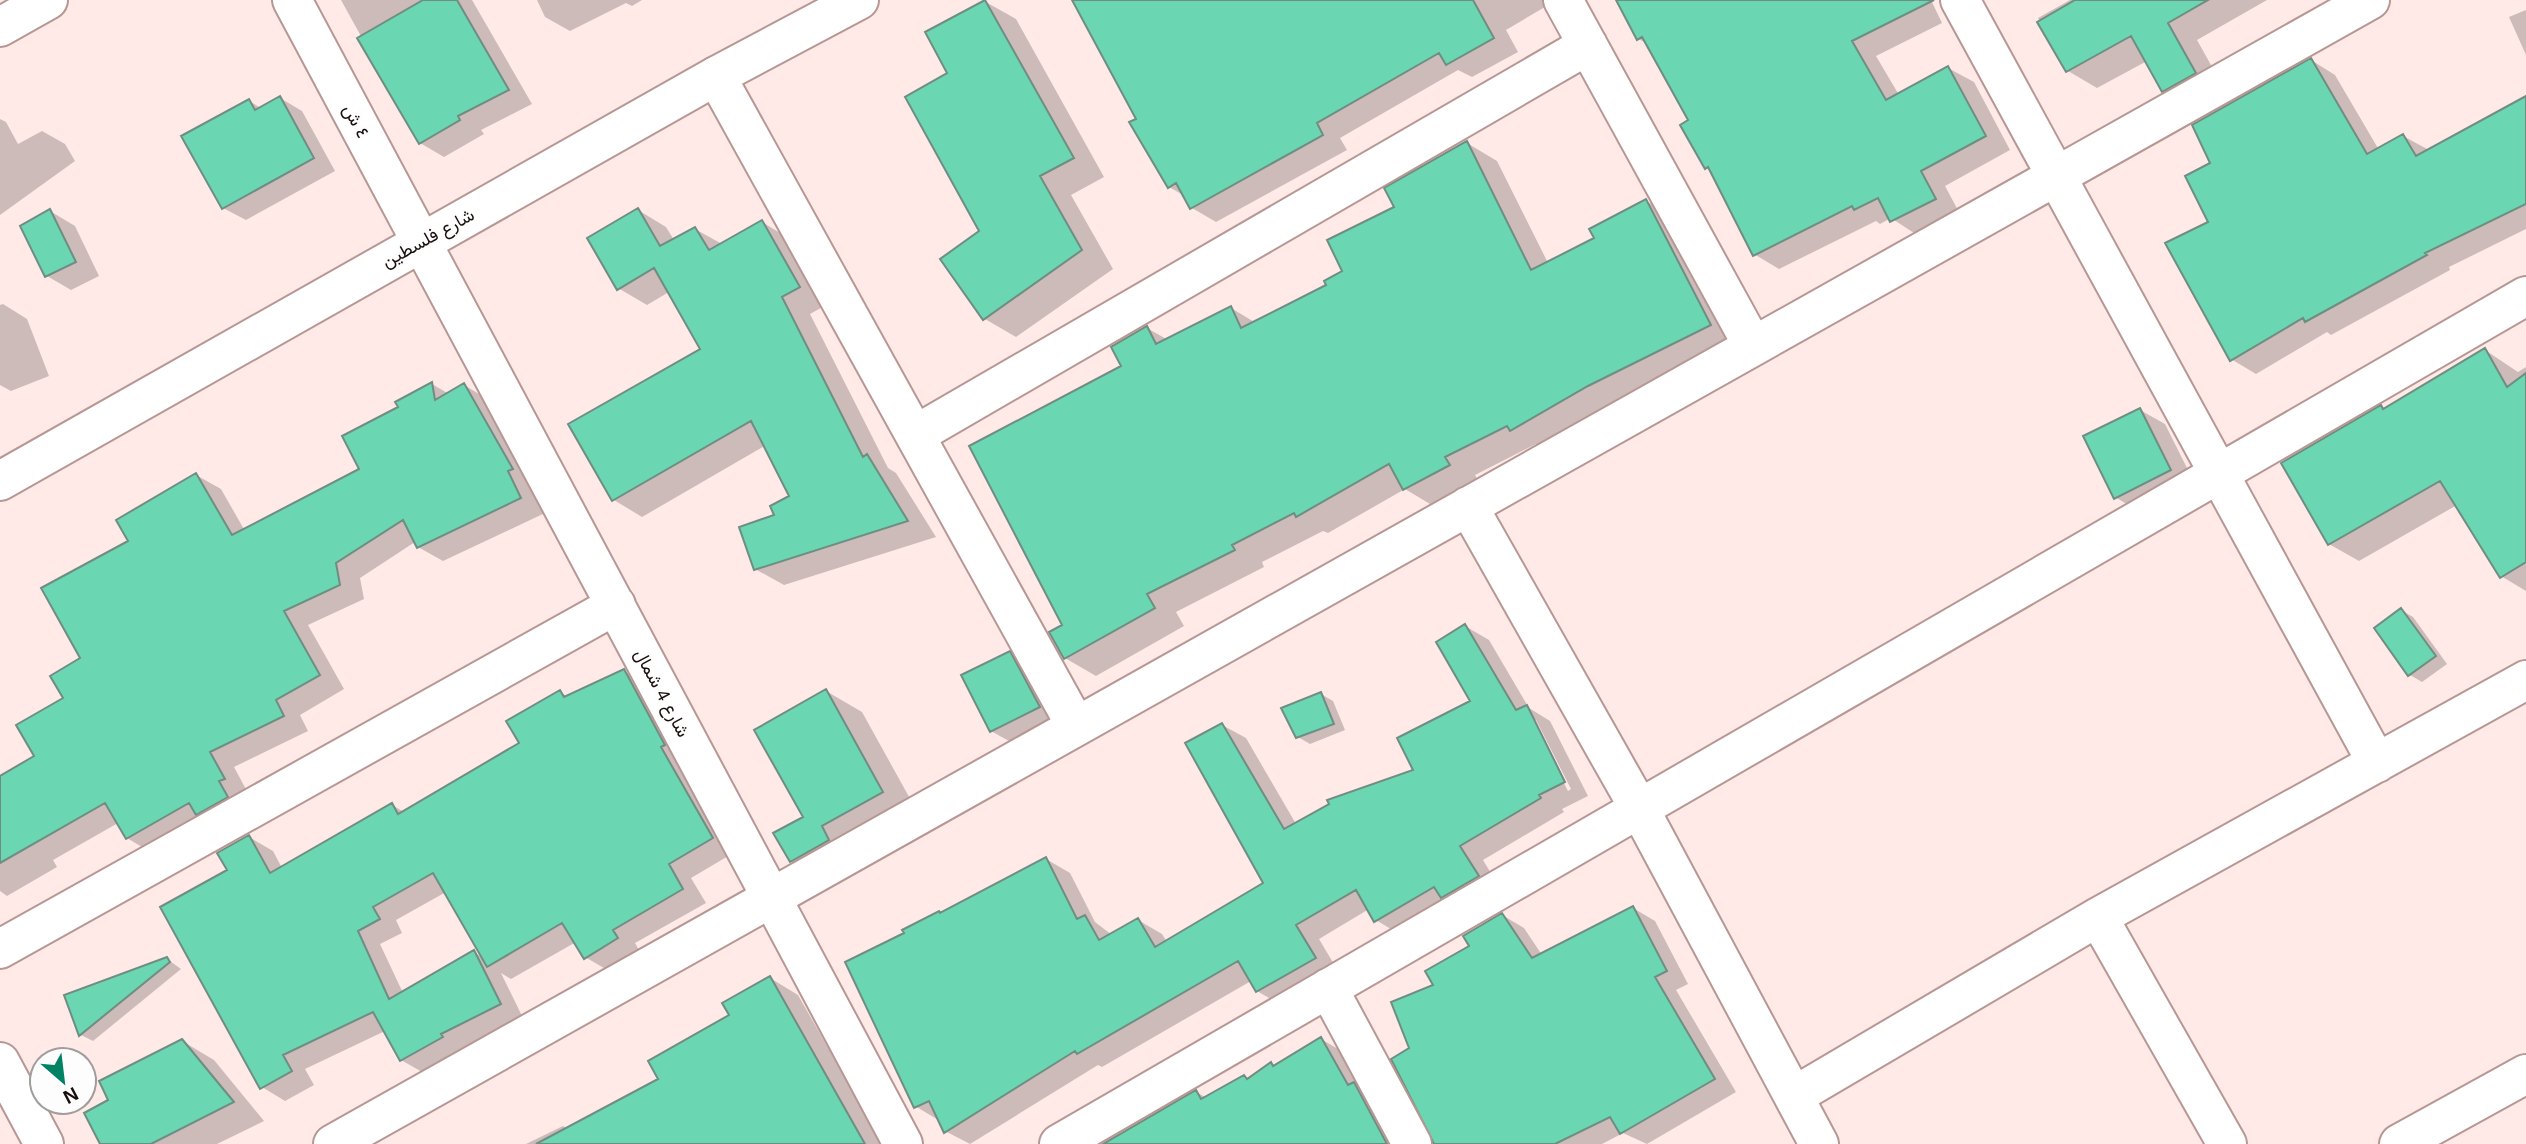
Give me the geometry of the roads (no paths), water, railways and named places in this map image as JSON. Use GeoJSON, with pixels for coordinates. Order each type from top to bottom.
{"type":"FeatureCollection","features":[{"type":"Feature","properties":{"kind":"street"},"geometry":{"type":"LineString","coordinates":[[0,27],[48,0]]}},
{"type":"Feature","properties":{"kind":"street","name":"٤ ش"},"geometry":{"type":"LineString","coordinates":[[292,0],[420,243]]}},
{"type":"Feature","properties":{"kind":"street","name":"شارع فلسطين"},"geometry":{"type":"LineString","coordinates":[[0,481],[716,76],[859,0]]}},
{"type":"Feature","properties":{"kind":"street"},"geometry":{"type":"LineString","coordinates":[[1563,0],[1753,346]]}},
{"type":"Feature","properties":{"kind":"street"},"geometry":{"type":"LineString","coordinates":[[1960,0],[2376,763]]}},
{"type":"Feature","properties":{"kind":"street"},"geometry":{"type":"LineString","coordinates":[[333,1144],[2371,0]]}},
{"type":"Feature","properties":{"kind":"street"},"geometry":{"type":"LineString","coordinates":[[915,435],[1588,45]]}},
{"type":"Feature","properties":{"kind":"street"},"geometry":{"type":"LineString","coordinates":[[716,76],[1076,726]]}},
{"type":"Feature","properties":{"kind":"street","name":"شارع 4 شمال"},"geometry":{"type":"LineString","coordinates":[[420,243],[903,1144]]}},
{"type":"Feature","properties":{"kind":"street"},"geometry":{"type":"LineString","coordinates":[[1059,1144],[2526,296]]}},
{"type":"Feature","properties":{"kind":"street"},"geometry":{"type":"LineString","coordinates":[[1468,506],[1639,808],[1819,1144]]}},
{"type":"Feature","properties":{"kind":"street"},"geometry":{"type":"LineString","coordinates":[[0,949],[616,605]]}},
{"type":"Feature","properties":{"kind":"street"},"geometry":{"type":"LineString","coordinates":[[1794,1096],[2098,917],[2526,680]]}},
{"type":"Feature","properties":{"kind":"street"},"geometry":{"type":"LineString","coordinates":[[2098,917],[2227,1144]]}},
{"type":"Feature","properties":{"kind":"street"},"geometry":{"type":"LineString","coordinates":[[1328,988],[1412,1144]]}},
{"type":"Feature","properties":{"kind":"street"},"geometry":{"type":"LineString","coordinates":[[0,1062],[44,1144]]}},
{"type":"Feature","properties":{"kind":"street"},"geometry":{"type":"LineString","coordinates":[[2399,1144],[2526,1074]]}}]}
